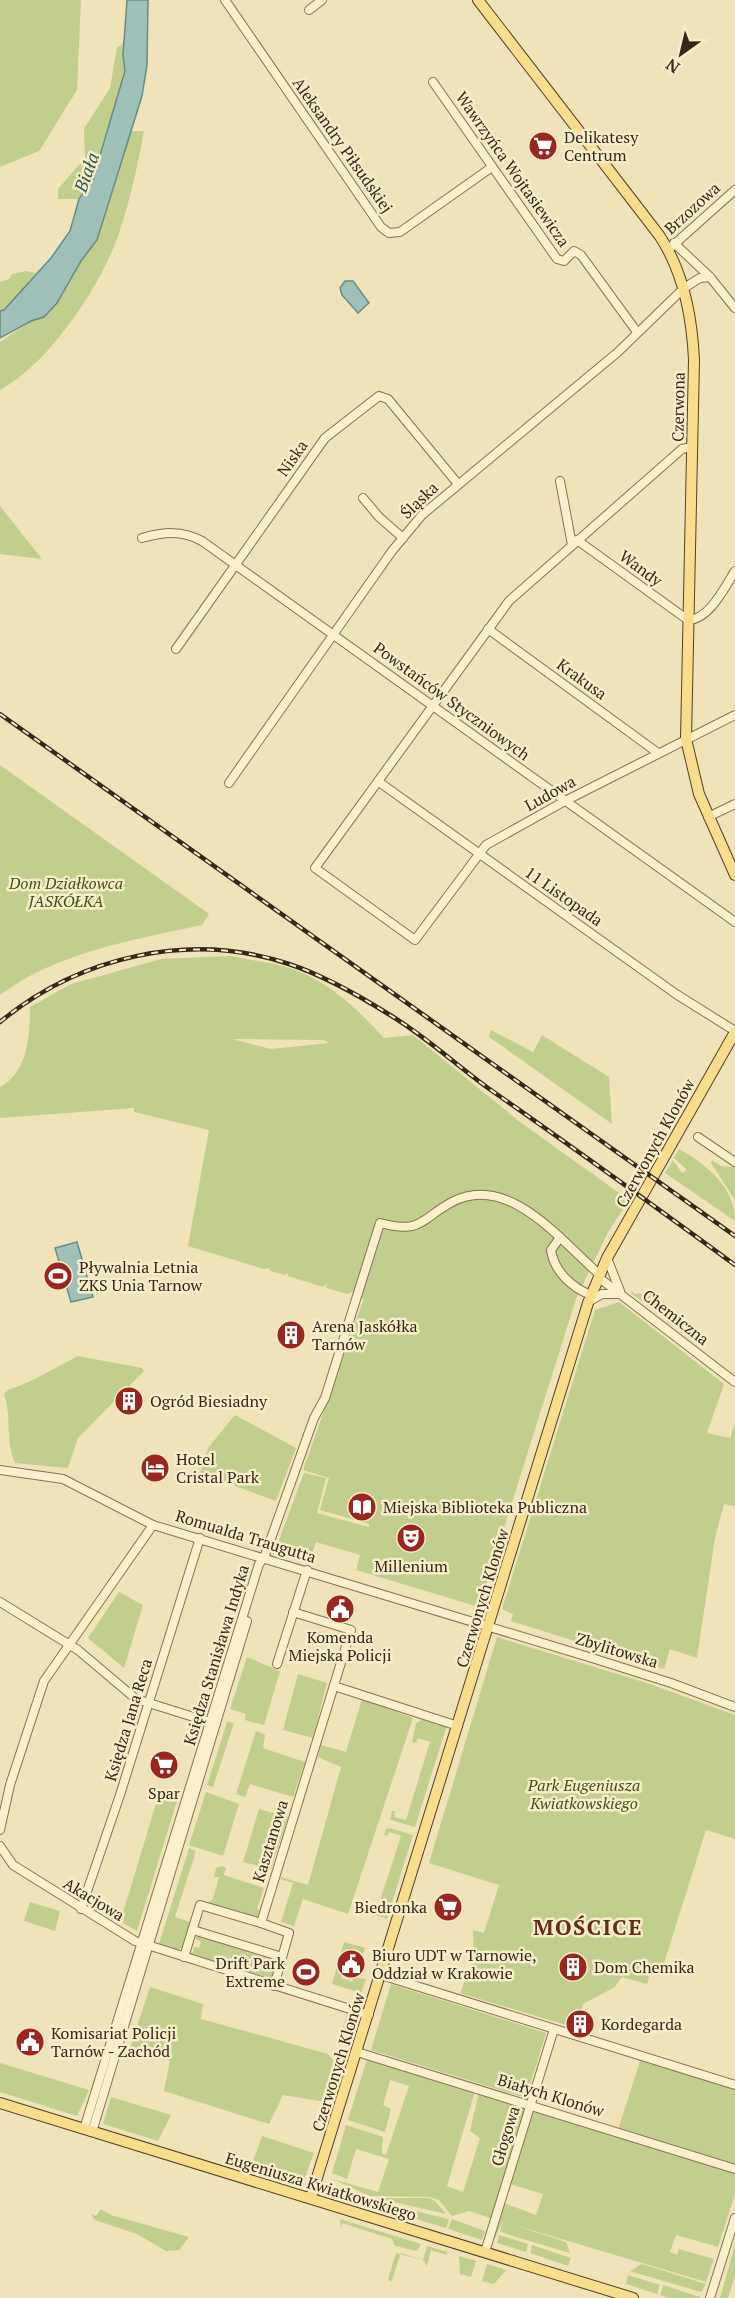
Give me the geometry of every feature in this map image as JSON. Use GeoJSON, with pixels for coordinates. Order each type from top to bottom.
{"type":"FeatureCollection","features":[{"type":"Feature","properties":{"kind":"main road","name":"Czerwona"},"geometry":{"type":"LineString","coordinates":[[478,0],[671,246],[684,288],[694,349],[686,739],[694,778],[708,817],[735,875]]}},
{"type":"Feature","properties":{"kind":"main road","name":"Czerwonych Klonów"},"geometry":{"type":"LineString","coordinates":[[311,2197],[589,1299],[607,1258],[735,1031]]}},
{"type":"Feature","properties":{"kind":"main road","name":"Eugeniusza Kwiatkowskiego"},"geometry":{"type":"LineString","coordinates":[[0,2103],[633,2298]]}},
{"type":"Feature","properties":{"kind":"street","name":"Aleksandry Piłsudskiej"},"geometry":{"type":"LineString","coordinates":[[225,0],[381,226],[389,233],[400,232],[492,167]]}},
{"type":"Feature","properties":{"kind":"street"},"geometry":{"type":"LineString","coordinates":[[309,10],[322,0]]}},
{"type":"Feature","properties":{"kind":"street","name":"Wawrzyńca Wojtasiewicza"},"geometry":{"type":"LineString","coordinates":[[433,82],[557,259],[564,261],[574,252],[581,255],[637,332]]}},
{"type":"Feature","properties":{"kind":"street","name":"Brzozowa"},"geometry":{"type":"LineString","coordinates":[[671,246],[735,190]]}},
{"type":"Feature","properties":{"kind":"street"},"geometry":{"type":"LineString","coordinates":[[671,246],[710,277],[735,308]]}},
{"type":"Feature","properties":{"kind":"street"},"geometry":{"type":"LineString","coordinates":[[684,288],[700,278],[710,277]]}},
{"type":"Feature","properties":{"kind":"street","name":"Śląska"},"geometry":{"type":"LineString","coordinates":[[229,783],[334,633],[422,515],[618,352],[684,288]]}},
{"type":"Feature","properties":{"kind":"street","name":"Niska"},"geometry":{"type":"LineString","coordinates":[[176,649],[325,438],[379,396],[388,399],[458,484]]}},
{"type":"Feature","properties":{"kind":"street"},"geometry":{"type":"LineString","coordinates":[[379,782],[509,601],[682,449],[692,447]]}},
{"type":"Feature","properties":{"kind":"street"},"geometry":{"type":"LineString","coordinates":[[560,481],[575,542]]}},
{"type":"Feature","properties":{"kind":"street"},"geometry":{"type":"LineString","coordinates":[[363,498],[379,518],[403,538]]}},
{"type":"Feature","properties":{"kind":"street"},"geometry":{"type":"LineString","coordinates":[[568,501],[575,542]]}},
{"type":"Feature","properties":{"kind":"street","name":"Powstańców Styczniowych"},"geometry":{"type":"LineString","coordinates":[[142,538],[164,532],[189,534],[236,564],[735,922]]}},
{"type":"Feature","properties":{"kind":"street","name":"Wandy"},"geometry":{"type":"LineString","coordinates":[[575,542],[688,620]]}},
{"type":"Feature","properties":{"kind":"street"},"geometry":{"type":"LineString","coordinates":[[688,620],[696,620],[707,611],[735,571]]}},
{"type":"Feature","properties":{"kind":"street","name":"Krakusa"},"geometry":{"type":"LineString","coordinates":[[488,629],[658,753]]}},
{"type":"Feature","properties":{"kind":"street","name":"Ludowa"},"geometry":{"type":"LineString","coordinates":[[379,782],[315,868],[415,940],[486,845],[565,801],[735,715]]}},
{"type":"Feature","properties":{"kind":"street","name":"11 Listopada"},"geometry":{"type":"LineString","coordinates":[[379,782],[676,994],[735,1031]]}},
{"type":"Feature","properties":{"kind":"street"},"geometry":{"type":"LineString","coordinates":[[708,817],[735,804]]}},
{"type":"Feature","properties":{"kind":"street"},"geometry":{"type":"LineString","coordinates":[[698,1137],[735,1162]]}},
{"type":"Feature","properties":{"kind":"street","name":"Chemiczna"},"geometry":{"type":"LineString","coordinates":[[305,1450],[380,1222],[403,1228],[423,1222],[452,1202],[472,1194],[494,1194],[514,1202],[559,1239],[598,1276],[735,1382]]}},
{"type":"Feature","properties":{"kind":"street"},"geometry":{"type":"LineString","coordinates":[[559,1239],[551,1250],[553,1261],[563,1276],[589,1299],[602,1294],[622,1294],[607,1258]]}},
{"type":"Feature","properties":{"kind":"street","name":"Księdza Stanisława Indyka"},"geometry":{"type":"LineString","coordinates":[[88,2130],[264,1565],[264,1558],[305,1450]]}},
{"type":"Feature","properties":{"kind":"street"},"geometry":{"type":"LineString","coordinates":[[0,1470],[63,1479],[153,1525]]}},
{"type":"Feature","properties":{"kind":"street","name":"Romualda Traugutta"},"geometry":{"type":"LineString","coordinates":[[0,1830],[10,1785],[44,1681],[141,1537],[153,1525],[489,1626]]}},
{"type":"Feature","properties":{"kind":"street","name":"Księdza Jana Reca"},"geometry":{"type":"LineString","coordinates":[[81,1909],[117,1805],[200,1538]]}},
{"type":"Feature","properties":{"kind":"street"},"geometry":{"type":"LineString","coordinates":[[277,1664],[307,1570]]}},
{"type":"Feature","properties":{"kind":"street"},"geometry":{"type":"LineString","coordinates":[[0,1602],[70,1644],[136,1699],[214,1723]]}},
{"type":"Feature","properties":{"kind":"street","name":"Kasztanowa"},"geometry":{"type":"LineString","coordinates":[[261,1923],[351,1630],[293,1612]]}},
{"type":"Feature","properties":{"kind":"street","name":"Zbylitowska"},"geometry":{"type":"LineString","coordinates":[[489,1626],[672,1683],[735,1707]]}},
{"type":"Feature","properties":{"kind":"street"},"geometry":{"type":"LineString","coordinates":[[333,1686],[458,1726]]}},
{"type":"Feature","properties":{"kind":"street","name":"Akacjowa"},"geometry":{"type":"LineString","coordinates":[[0,1847],[13,1865],[81,1909],[146,1944],[369,2014]]}},
{"type":"Feature","properties":{"kind":"street"},"geometry":{"type":"LineString","coordinates":[[184,1957],[200,1905],[261,1923],[289,1933],[274,1986]]}},
{"type":"Feature","properties":{"kind":"street"},"geometry":{"type":"LineString","coordinates":[[193,1930],[282,1957]]}},
{"type":"Feature","properties":{"kind":"street"},"geometry":{"type":"LineString","coordinates":[[381,1975],[735,2085]]}},
{"type":"Feature","properties":{"kind":"street","name":"Głogowa"},"geometry":{"type":"LineString","coordinates":[[485,2252],[554,2029]]}},
{"type":"Feature","properties":{"kind":"street","name":"Białych Klonów"},"geometry":{"type":"LineString","coordinates":[[357,2052],[735,2169]]}},
{"type":"Feature","properties":{"kind":"street"},"geometry":{"type":"LineString","coordinates":[[710,2298],[735,2218]]}},
{"type":"Feature","properties":{"kind":"green space"},"geometry":{"type":"Polygon","coordinates":[[[0,0],[81,0],[77,90],[39,151],[0,167],[0,0]]]}},
{"type":"Feature","properties":{"kind":"green space"},"geometry":{"type":"Polygon","coordinates":[[[124,42],[125,71],[93,179],[79,199],[58,199],[58,189],[85,158],[84,129],[110,88],[117,48],[124,42]]]}},
{"type":"Feature","properties":{"kind":"green space"},"geometry":{"type":"Polygon","coordinates":[[[131,131],[144,131],[131,193],[120,230],[101,274],[88,297],[55,341],[19,378],[0,390],[0,342],[31,321],[44,317],[57,303],[81,261],[97,240],[131,131]]]}},
{"type":"Feature","properties":{"kind":"green space"},"geometry":{"type":"Polygon","coordinates":[[[26,271],[37,273],[4,310],[0,310],[0,282],[9,279],[12,274],[26,271]]]}},
{"type":"Feature","properties":{"kind":"green space"},"geometry":{"type":"Polygon","coordinates":[[[0,506],[42,559],[0,554],[0,506]]]}},
{"type":"Feature","properties":{"kind":"green space","name":"Dom Działkowca JASKÓŁKA"},"geometry":{"type":"Polygon","coordinates":[[[0,765],[209,914],[202,925],[123,942],[71,958],[22,980],[0,995],[0,765]]]}},
{"type":"Feature","properties":{"kind":"green space"},"geometry":{"type":"Polygon","coordinates":[[[231,956],[283,966],[324,984],[345,1000],[384,1038],[413,1035],[520,1122],[629,1200],[608,1232],[576,1299],[479,1607],[356,1570],[360,1555],[316,1542],[311,1558],[296,1554],[297,1550],[283,1546],[282,1550],[276,1548],[304,1473],[326,1478],[317,1513],[369,1527],[369,1524],[320,1510],[329,1478],[303,1470],[364,1298],[359,1300],[359,1292],[354,1291],[348,1294],[326,1288],[327,1283],[323,1287],[288,1276],[288,1273],[285,1275],[270,1271],[269,1268],[264,1269],[188,1246],[209,1130],[134,1112],[134,1108],[0,1118],[0,1087],[16,1072],[26,1052],[30,1007],[71,984],[161,959],[231,956]],[[232,1039],[271,1049],[329,1043],[324,1040],[232,1039]]]}},
{"type":"Feature","properties":{"kind":"green space"},"geometry":{"type":"Polygon","coordinates":[[[491,1030],[533,1052],[542,1035],[609,1077],[612,1124],[489,1037],[491,1030]]]}},
{"type":"Feature","properties":{"kind":"green space"},"geometry":{"type":"Polygon","coordinates":[[[679,1149],[709,1169],[724,1187],[734,1209],[735,1221],[665,1173],[673,1160],[682,1173],[687,1170],[674,1158],[679,1149]]]}},
{"type":"Feature","properties":{"kind":"green space"},"geometry":{"type":"Polygon","coordinates":[[[712,1160],[721,1166],[735,1167],[735,1200],[711,1163],[712,1160]]]}},
{"type":"Feature","properties":{"kind":"green space"},"geometry":{"type":"Polygon","coordinates":[[[632,1291],[635,1294],[648,1293],[665,1303],[660,1310],[654,1311],[631,1293],[632,1291]]]}},
{"type":"Feature","properties":{"kind":"green space"},"geometry":{"type":"Polygon","coordinates":[[[619,1302],[724,1384],[707,1433],[730,1438],[735,1423],[735,1506],[724,1504],[715,1538],[697,1658],[670,1649],[664,1669],[511,1621],[513,1614],[502,1609],[595,1310],[619,1302]]]}},
{"type":"Feature","properties":{"kind":"green space"},"geometry":{"type":"Polygon","coordinates":[[[671,1309],[678,1313],[685,1332],[667,1322],[666,1315],[671,1309]]]}},
{"type":"Feature","properties":{"kind":"green space"},"geometry":{"type":"Polygon","coordinates":[[[78,1356],[142,1368],[144,1371],[78,1438],[68,1468],[15,1463],[10,1446],[8,1411],[4,1394],[78,1356]]]}},
{"type":"Feature","properties":{"kind":"green space"},"geometry":{"type":"Polygon","coordinates":[[[235,1415],[296,1448],[276,1501],[200,1473],[208,1448],[235,1415]]]}},
{"type":"Feature","properties":{"kind":"green space"},"geometry":{"type":"Polygon","coordinates":[[[119,1592],[143,1605],[124,1668],[88,1638],[119,1592]]]}},
{"type":"Feature","properties":{"kind":"green space","name":"Park Eugeniusza Kwiatkowskiego"},"geometry":{"type":"Polygon","coordinates":[[[497,1637],[650,1684],[735,1715],[735,1839],[706,1830],[660,1976],[650,1974],[647,1984],[622,1977],[615,1987],[583,2004],[581,2011],[575,2010],[569,2026],[460,1993],[474,1959],[473,1930],[484,1933],[499,1885],[429,1863],[497,1637]]]}},
{"type":"Feature","properties":{"kind":"green space"},"geometry":{"type":"Polygon","coordinates":[[[247,1657],[280,1671],[264,1725],[245,1720],[246,1714],[230,1709],[247,1657]]]}},
{"type":"Feature","properties":{"kind":"green space"},"geometry":{"type":"Polygon","coordinates":[[[298,1674],[327,1683],[313,1738],[283,1730],[298,1674]]]}},
{"type":"Feature","properties":{"kind":"green space"},"geometry":{"type":"Polygon","coordinates":[[[362,1699],[413,1718],[348,1914],[303,1899],[294,1926],[281,1922],[293,1883],[280,1879],[281,1877],[308,1885],[341,1767],[318,1757],[321,1745],[346,1752],[362,1699]]]}},
{"type":"Feature","properties":{"kind":"green space"},"geometry":{"type":"Polygon","coordinates":[[[425,1718],[436,1725],[441,1723],[447,1725],[415,1827],[390,1820],[392,1811],[395,1811],[394,1817],[406,1820],[430,1742],[418,1738],[416,1743],[412,1742],[416,1723],[425,1718]]]}},
{"type":"Feature","properties":{"kind":"green space"},"geometry":{"type":"Polygon","coordinates":[[[227,1722],[234,1723],[213,1787],[207,1785],[227,1722]]]}},
{"type":"Feature","properties":{"kind":"green space"},"geometry":{"type":"Polygon","coordinates":[[[256,1731],[265,1735],[263,1748],[305,1762],[293,1797],[250,1784],[245,1797],[236,1794],[256,1731]]]}},
{"type":"Feature","properties":{"kind":"green space"},"geometry":{"type":"Polygon","coordinates":[[[206,1792],[239,1804],[223,1856],[189,1845],[206,1792]]]}},
{"type":"Feature","properties":{"kind":"green space"},"geometry":{"type":"Polygon","coordinates":[[[158,1797],[177,1801],[137,1931],[123,1923],[125,1914],[123,1913],[158,1797]]]}},
{"type":"Feature","properties":{"kind":"green space"},"geometry":{"type":"Polygon","coordinates":[[[259,1809],[288,1817],[271,1869],[243,1862],[259,1809]]]}},
{"type":"Feature","properties":{"kind":"green space"},"geometry":{"type":"Polygon","coordinates":[[[390,1828],[413,1835],[387,1919],[363,1911],[361,1908],[362,1904],[366,1905],[364,1910],[376,1913],[401,1836],[389,1832],[387,1836],[384,1835],[386,1829],[390,1828]]]}},
{"type":"Feature","properties":{"kind":"green space"},"geometry":{"type":"Polygon","coordinates":[[[189,1848],[196,1851],[175,1917],[190,1922],[182,1948],[178,1950],[159,1944],[189,1848]]]}},
{"type":"Feature","properties":{"kind":"green space"},"geometry":{"type":"Polygon","coordinates":[[[222,1866],[226,1868],[224,1875],[264,1888],[257,1909],[262,1912],[258,1918],[207,1903],[213,1899],[219,1877],[214,1877],[216,1868],[222,1866]]]}},
{"type":"Feature","properties":{"kind":"green space"},"geometry":{"type":"Polygon","coordinates":[[[30,1902],[60,1911],[55,1931],[24,1921],[30,1902]]]}},
{"type":"Feature","properties":{"kind":"green space"},"geometry":{"type":"Polygon","coordinates":[[[199,1935],[273,1958],[277,1965],[273,1979],[188,1953],[193,1952],[194,1947],[199,1948],[201,1942],[195,1938],[199,1935]]]}},
{"type":"Feature","properties":{"kind":"green space"},"geometry":{"type":"Polygon","coordinates":[[[344,1942],[365,1948],[362,1958],[360,1957],[361,1952],[350,1949],[341,1978],[352,1982],[354,1977],[366,1979],[361,1993],[332,1984],[344,1942]]]}},
{"type":"Feature","properties":{"kind":"green space"},"geometry":{"type":"Polygon","coordinates":[[[391,1984],[546,2033],[526,2098],[371,2050],[391,1984]]]}},
{"type":"Feature","properties":{"kind":"green space"},"geometry":{"type":"Polygon","coordinates":[[[150,1987],[203,2004],[201,2019],[328,2054],[339,2068],[326,2102],[283,2095],[269,2124],[164,2091],[170,2061],[130,2048],[150,1987]]]}},
{"type":"Feature","properties":{"kind":"green space"},"geometry":{"type":"Polygon","coordinates":[[[347,2014],[356,2017],[349,2041],[340,2038],[347,2014]]]}},
{"type":"Feature","properties":{"kind":"green space"},"geometry":{"type":"Polygon","coordinates":[[[641,2058],[735,2087],[735,2166],[618,2130],[641,2058]]]}},
{"type":"Feature","properties":{"kind":"green space"},"geometry":{"type":"Polygon","coordinates":[[[367,2059],[475,2091],[447,2186],[463,2192],[480,2138],[470,2131],[479,2092],[527,2106],[486,2241],[490,2218],[455,2206],[469,2211],[452,2216],[439,2200],[429,2197],[370,2196],[332,2179],[378,2192],[389,2159],[356,2149],[347,2179],[332,2173],[346,2125],[383,2137],[382,2154],[386,2155],[409,2086],[390,2080],[383,2105],[391,2109],[385,2132],[348,2120],[367,2059]]]}},
{"type":"Feature","properties":{"kind":"green space"},"geometry":{"type":"Polygon","coordinates":[[[0,2063],[89,2090],[77,2116],[0,2092],[0,2063]]]}},
{"type":"Feature","properties":{"kind":"green space"},"geometry":{"type":"Polygon","coordinates":[[[111,2097],[171,2115],[158,2141],[103,2124],[111,2097]]]}},
{"type":"Feature","properties":{"kind":"green space"},"geometry":{"type":"Polygon","coordinates":[[[533,2109],[735,2170],[735,2194],[718,2247],[676,2235],[670,2252],[677,2255],[679,2249],[714,2259],[706,2282],[511,2224],[566,2242],[570,2253],[500,2232],[503,2221],[493,2242],[504,2203],[536,2215],[543,2194],[510,2184],[533,2109]]]}},
{"type":"Feature","properties":{"kind":"green space"},"geometry":{"type":"Polygon","coordinates":[[[262,2136],[314,2153],[303,2182],[294,2183],[250,2170],[262,2136]]]}},
{"type":"Feature","properties":{"kind":"green space"},"geometry":{"type":"Polygon","coordinates":[[[376,2198],[429,2198],[435,2201],[446,2214],[376,2198]]]}},
{"type":"Feature","properties":{"kind":"green space"},"geometry":{"type":"Polygon","coordinates":[[[366,2199],[400,2208],[399,2215],[353,2201],[366,2199]]]}},
{"type":"Feature","properties":{"kind":"green space"},"geometry":{"type":"Polygon","coordinates":[[[403,2208],[449,2219],[446,2228],[402,2215],[403,2208]]]}},
{"type":"Feature","properties":{"kind":"green space"},"geometry":{"type":"Polygon","coordinates":[[[101,2209],[111,2215],[189,2237],[179,2250],[166,2251],[137,2234],[95,2220],[91,2214],[96,2216],[101,2209]]]}},
{"type":"Feature","properties":{"kind":"green space"},"geometry":{"type":"Polygon","coordinates":[[[340,2219],[421,2244],[417,2251],[395,2246],[392,2239],[342,2223],[341,2229],[340,2219]]]}},
{"type":"Feature","properties":{"kind":"green space"},"geometry":{"type":"Polygon","coordinates":[[[452,2219],[485,2231],[482,2240],[448,2229],[452,2219]]]}},
{"type":"Feature","properties":{"kind":"green space"},"geometry":{"type":"Polygon","coordinates":[[[499,2235],[528,2244],[526,2252],[497,2243],[499,2235]]]}},
{"type":"Feature","properties":{"kind":"green space"},"geometry":{"type":"Polygon","coordinates":[[[532,2245],[571,2258],[568,2266],[530,2253],[532,2245]]]}},
{"type":"Feature","properties":{"kind":"green space"},"geometry":{"type":"Polygon","coordinates":[[[735,2245],[735,2276],[728,2298],[720,2298],[735,2245]]]}},
{"type":"Feature","properties":{"kind":"green space"},"geometry":{"type":"Polygon","coordinates":[[[427,2246],[447,2252],[447,2255],[431,2250],[427,2266],[423,2260],[427,2246]]]}},
{"type":"Feature","properties":{"kind":"green space"},"geometry":{"type":"Polygon","coordinates":[[[396,2253],[401,2254],[391,2282],[388,2279],[396,2253]]]}},
{"type":"Feature","properties":{"kind":"green space"},"geometry":{"type":"Polygon","coordinates":[[[459,2256],[476,2261],[471,2277],[460,2274],[459,2256]]]}},
{"type":"Feature","properties":{"kind":"green space"},"geometry":{"type":"Polygon","coordinates":[[[487,2264],[506,2270],[494,2284],[482,2281],[487,2264]]]}},
{"type":"Feature","properties":{"kind":"green space"},"geometry":{"type":"Polygon","coordinates":[[[642,2264],[706,2284],[701,2292],[630,2271],[642,2264]]]}},
{"type":"Feature","properties":{"kind":"green space"},"geometry":{"type":"Polygon","coordinates":[[[628,2275],[660,2285],[657,2294],[626,2284],[628,2275]]]}},
{"type":"Feature","properties":{"kind":"green space"},"geometry":{"type":"Polygon","coordinates":[[[663,2285],[700,2298],[669,2298],[660,2295],[663,2285]]]}},
{"type":"Feature","properties":{"kind":"water"},"geometry":{"type":"Polygon","coordinates":[[[127,0],[148,0],[147,65],[142,96],[97,240],[81,261],[57,303],[44,317],[31,321],[0,338],[0,311],[4,310],[51,258],[70,231],[79,199],[93,179],[125,71],[123,55],[127,0]]]}},
{"type":"Feature","properties":{"kind":"water"},"geometry":{"type":"Polygon","coordinates":[[[345,281],[353,281],[369,303],[358,313],[342,295],[340,288],[345,281]]]}},
{"type":"Feature","properties":{"kind":"water"},"geometry":{"type":"Polygon","coordinates":[[[77,1242],[93,1297],[71,1302],[55,1248],[77,1242]]]}},
{"type":"Feature","properties":{"kind":"railway"},"geometry":{"type":"LineString","coordinates":[[0,714],[735,1236]]}},
{"type":"Feature","properties":{"kind":"railway"},"geometry":{"type":"LineString","coordinates":[[0,1022],[31,999],[65,980],[100,966],[137,956],[175,950],[213,950],[251,954],[289,964],[341,986],[403,1023],[488,1088],[735,1265]]}},
{"type":"Feature","properties":{"kind":"place","name":"Delikatesy Centrum"},"geometry":{"type":"Point","coordinates":[543,146]}},
{"type":"Feature","properties":{"kind":"place","name":"Pływalnia Letnia ZKS Unia Tarnow"},"geometry":{"type":"Point","coordinates":[58,1276]}},
{"type":"Feature","properties":{"kind":"place","name":"Arena Jaskółka Tarnów"},"geometry":{"type":"Point","coordinates":[291,1335]}},
{"type":"Feature","properties":{"kind":"place","name":"Ogród Biesiadny"},"geometry":{"type":"Point","coordinates":[129,1401]}},
{"type":"Feature","properties":{"kind":"place","name":"Hotel Cristal Park"},"geometry":{"type":"Point","coordinates":[155,1468]}},
{"type":"Feature","properties":{"kind":"place","name":"Miejska Biblioteka Publiczna"},"geometry":{"type":"Point","coordinates":[362,1507]}},
{"type":"Feature","properties":{"kind":"place","name":"Millenium"},"geometry":{"type":"Point","coordinates":[411,1538]}},
{"type":"Feature","properties":{"kind":"place","name":"Komenda Miejska Policji"},"geometry":{"type":"Point","coordinates":[340,1609]}},
{"type":"Feature","properties":{"kind":"place","name":"Spar"},"geometry":{"type":"Point","coordinates":[164,1765]}},
{"type":"Feature","properties":{"kind":"place","name":"Biedronka"},"geometry":{"type":"Point","coordinates":[448,1907]}},
{"type":"Feature","properties":{"kind":"place","name":"Biuro UDT w Tarnowie, Oddział w Krakowie"},"geometry":{"type":"Point","coordinates":[351,1964]}},
{"type":"Feature","properties":{"kind":"place","name":"Dom Chemika"},"geometry":{"type":"Point","coordinates":[573,1967]}},
{"type":"Feature","properties":{"kind":"place","name":"Drift Park Extreme"},"geometry":{"type":"Point","coordinates":[306,1972]}},
{"type":"Feature","properties":{"kind":"place","name":"Kordegarda"},"geometry":{"type":"Point","coordinates":[580,2024]}},
{"type":"Feature","properties":{"kind":"place","name":"Komisariat Policji Tarnów - Zachód"},"geometry":{"type":"Point","coordinates":[30,2042]}},
{"type":"Feature","properties":{"kind":"district","name":"MOŚCICE"},"geometry":{"type":"Point","coordinates":[588,1926]}},
{"type":"Feature","properties":{"kind":"water label","name":"Biała"},"geometry":{"type":"Point","coordinates":[86,172]}}]}
